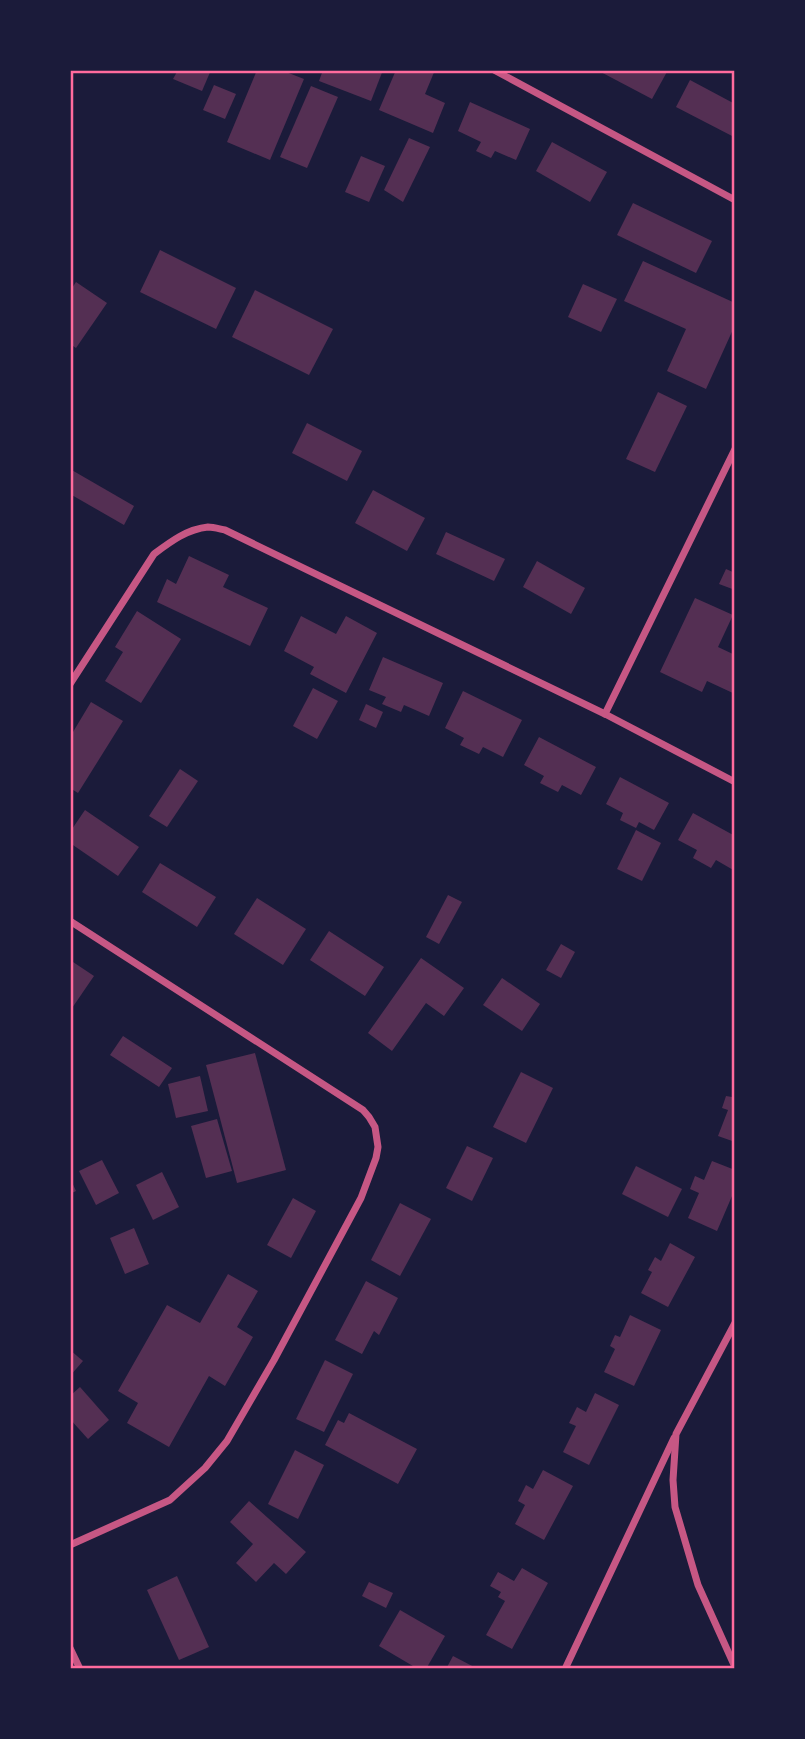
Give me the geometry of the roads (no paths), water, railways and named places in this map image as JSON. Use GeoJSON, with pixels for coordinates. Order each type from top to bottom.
{"type":"FeatureCollection","features":[{"type":"Feature","properties":{"kind":"street"},"geometry":{"type":"LineString","coordinates":[[494,70],[735,200]]}},
{"type":"Feature","properties":{"kind":"street"},"geometry":{"type":"LineString","coordinates":[[605,714],[735,449]]}},
{"type":"Feature","properties":{"kind":"street"},"geometry":{"type":"LineString","coordinates":[[70,684],[154,554],[174,539],[210,527],[225,530],[605,714],[735,782]]}},
{"type":"Feature","properties":{"kind":"street"},"geometry":{"type":"LineString","coordinates":[[70,921],[363,1111],[375,1127],[378,1147],[361,1198],[227,1441],[205,1468],[170,1500],[70,1545]]}},
{"type":"Feature","properties":{"kind":"street"},"geometry":{"type":"LineString","coordinates":[[565,1669],[676,1434],[735,1323]]}},
{"type":"Feature","properties":{"kind":"street"},"geometry":{"type":"LineString","coordinates":[[676,1434],[673,1480],[675,1507],[698,1585],[735,1667]]}},
{"type":"Feature","properties":{"kind":"street"},"geometry":{"type":"LineString","coordinates":[[70,1648],[80,1669]]}}]}
